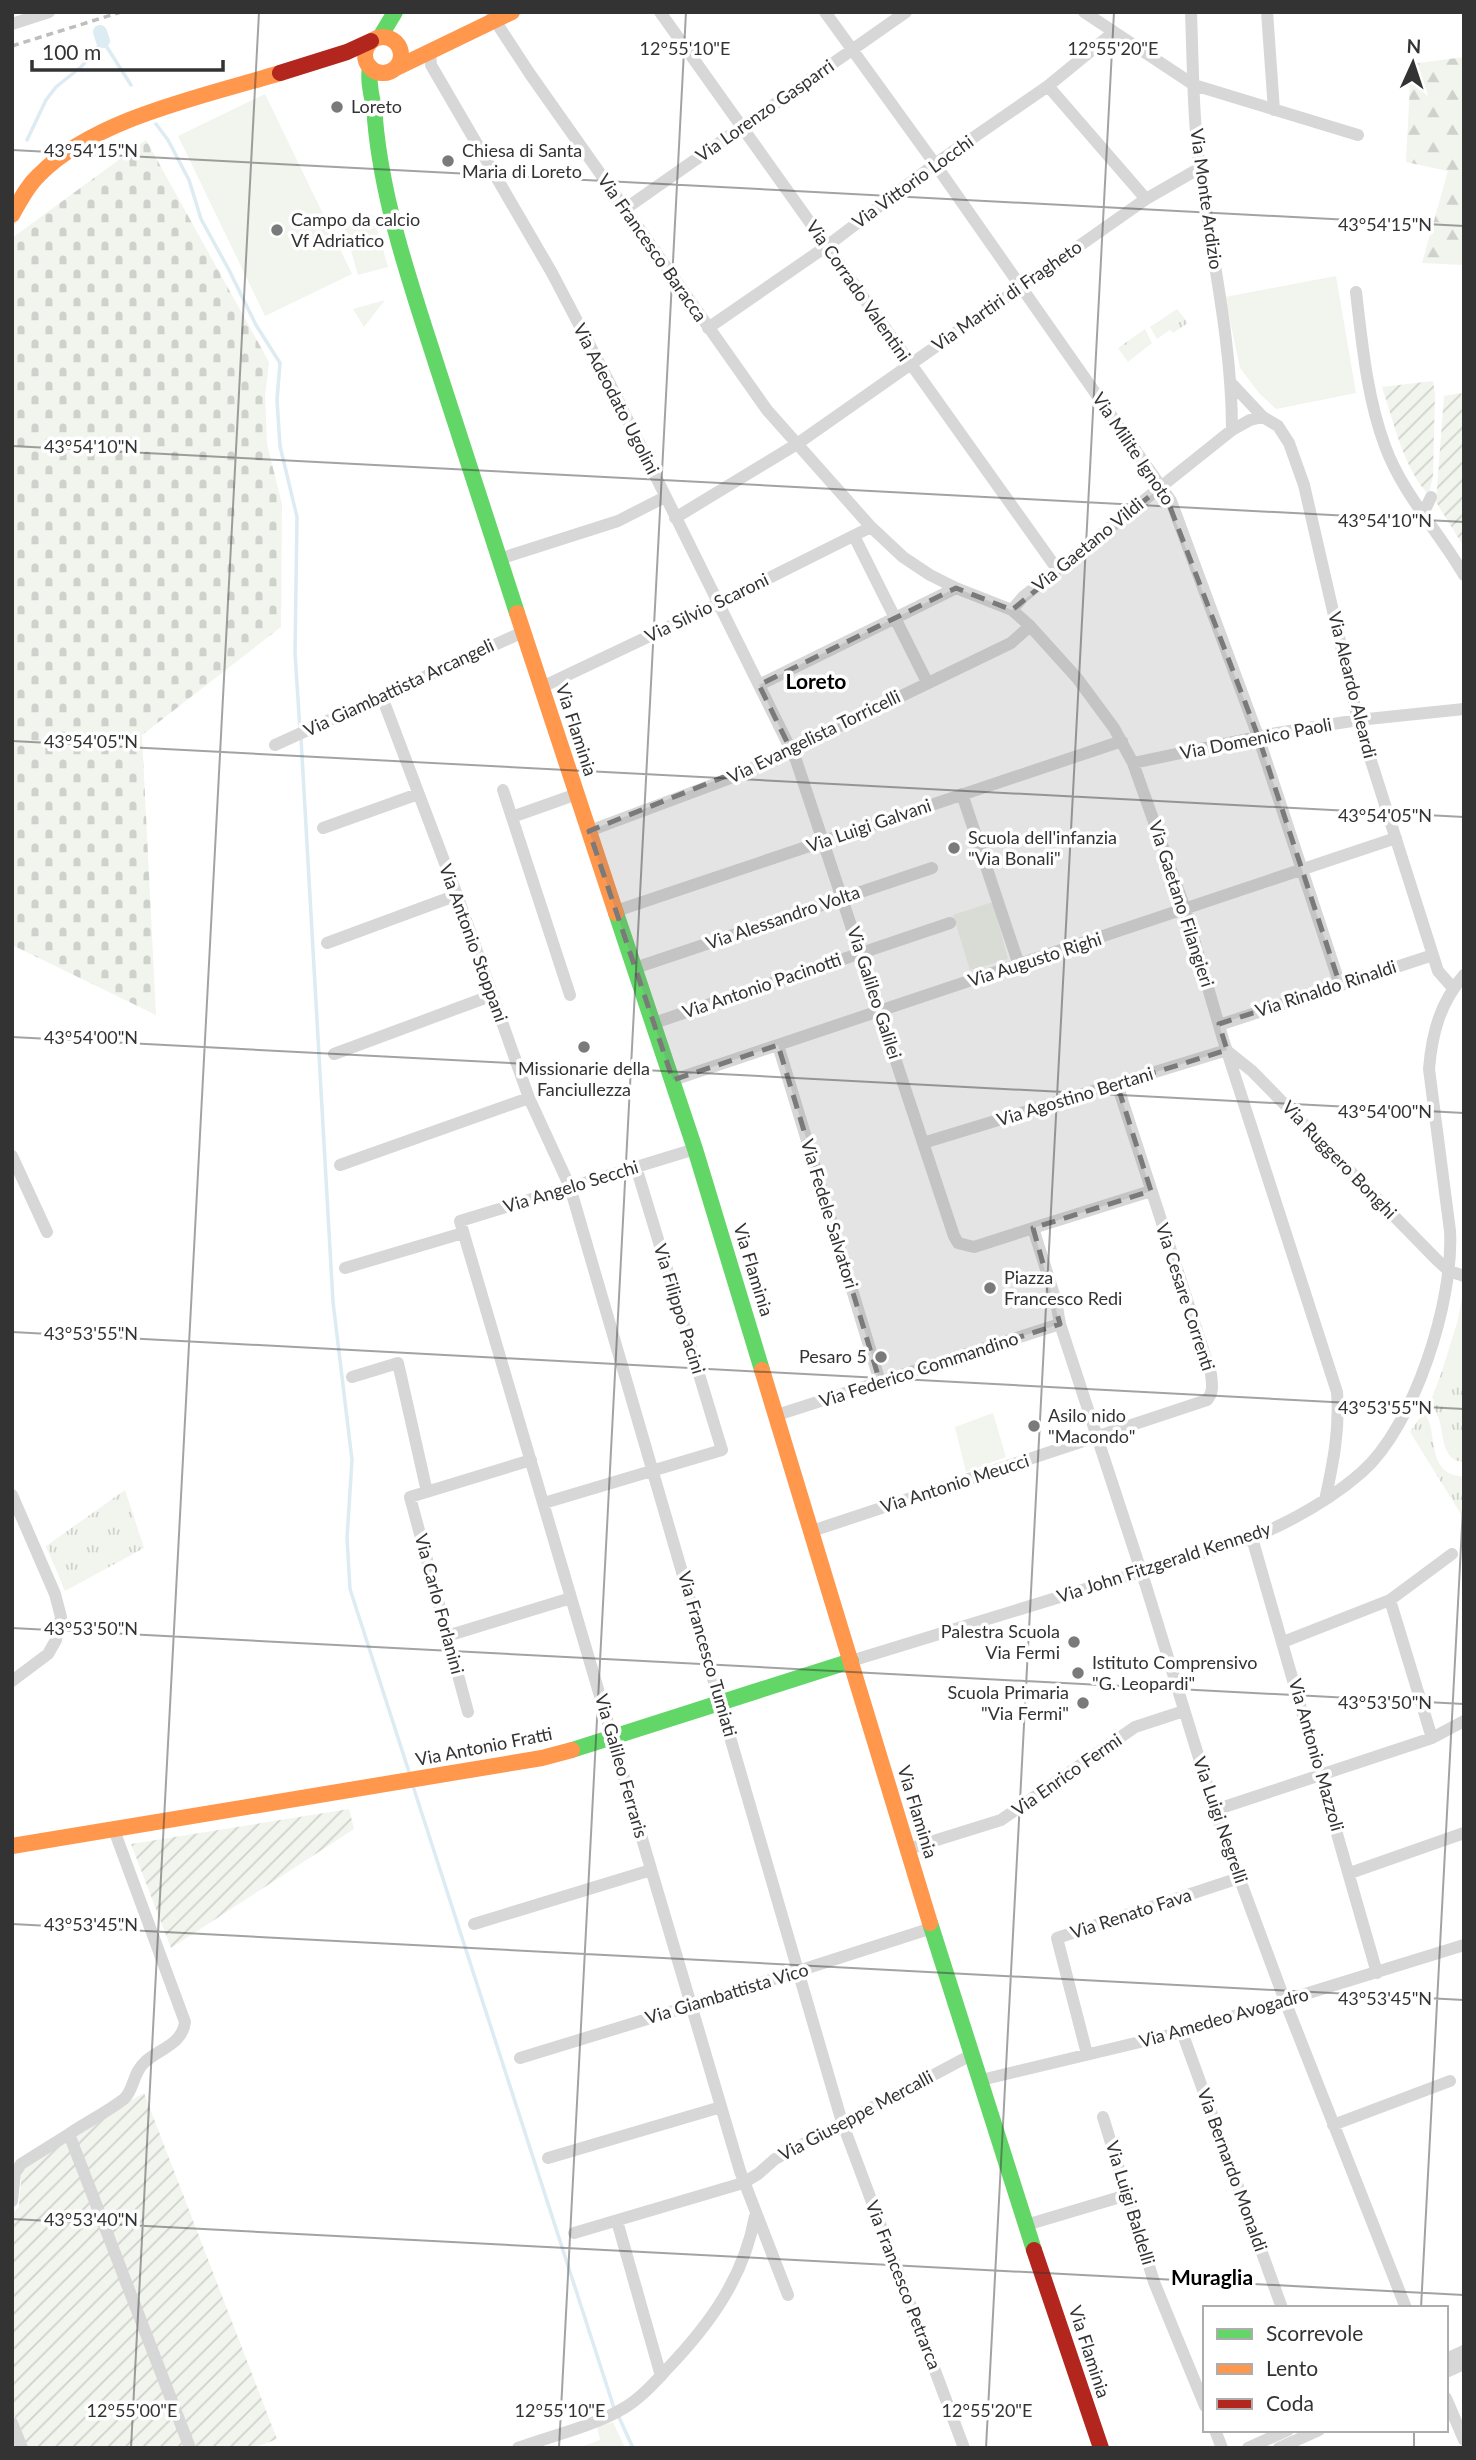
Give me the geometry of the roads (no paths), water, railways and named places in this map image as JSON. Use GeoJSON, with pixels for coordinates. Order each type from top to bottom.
{"type":"FeatureCollection","features":[{"type":"Feature","properties":{"kind":"street"},"geometry":{"type":"LineString","coordinates":[[12,24],[49,12]]}},
{"type":"Feature","properties":{"kind":"street"},"geometry":{"type":"LineString","coordinates":[[369,66],[365,52],[395,12]]}},
{"type":"Feature","properties":{"kind":"street"},"geometry":{"type":"LineString","coordinates":[[347,52],[375,71],[391,70],[430,53],[493,16],[512,12]]}},
{"type":"Feature","properties":{"kind":"street","name":"Via Corrado Valentini"},"geometry":{"type":"LineString","coordinates":[[660,12],[909,365],[1057,569]]}},
{"type":"Feature","properties":{"kind":"street","name":"Via Milite Ignoto"},"geometry":{"type":"LineString","coordinates":[[825,12],[936,164],[1171,501],[1258,736],[1340,985]]}},
{"type":"Feature","properties":{"kind":"street","name":"Via Lorenzo Gasparri"},"geometry":{"type":"LineString","coordinates":[[625,209],[906,12]]}},
{"type":"Feature","properties":{"kind":"street"},"geometry":{"type":"LineString","coordinates":[[1084,12],[1194,85],[1358,135]]}},
{"type":"Feature","properties":{"kind":"street","name":"Via Monte Ardizio"},"geometry":{"type":"LineString","coordinates":[[1191,12],[1200,169],[1232,384],[1232,430]]}},
{"type":"Feature","properties":{"kind":"street"},"geometry":{"type":"LineString","coordinates":[[1267,12],[1274,110]]}},
{"type":"Feature","properties":{"kind":"street","name":"Via Francesco Baracca"},"geometry":{"type":"LineString","coordinates":[[493,16],[708,328],[767,410],[797,444]]}},
{"type":"Feature","properties":{"kind":"street","name":"Via Vittorio Locchi"},"geometry":{"type":"LineString","coordinates":[[708,328],[827,246],[936,164],[1048,86],[1114,32]]}},
{"type":"Feature","properties":{"kind":"street"},"geometry":{"type":"LineString","coordinates":[[12,215],[24,193],[41,172],[66,152],[92,138],[162,110],[347,52],[376,39],[392,39],[399,48],[400,59],[374,102]]}},
{"type":"Feature","properties":{"kind":"street","name":"Via Adeodato Ugolini"},"geometry":{"type":"LineString","coordinates":[[430,53],[431,65],[552,273],[792,750]]}},
{"type":"Feature","properties":{"kind":"street","name":"Via Flaminia"},"geometry":{"type":"LineString","coordinates":[[369,66],[368,81],[374,102],[385,183],[408,275],[523,632],[673,1080],[932,1928],[1026,2225],[1101,2448]]}},
{"type":"Feature","properties":{"kind":"street"},"geometry":{"type":"LineString","coordinates":[[1048,86],[1146,199]]}},
{"type":"Feature","properties":{"kind":"street","name":"Via Martiri di Fragheto"},"geometry":{"type":"LineString","coordinates":[[676,519],[797,444],[1146,199],[1200,169]]}},
{"type":"Feature","properties":{"kind":"street"},"geometry":{"type":"LineString","coordinates":[[1356,292],[1373,403],[1385,447],[1406,487],[1464,575]]}},
{"type":"Feature","properties":{"kind":"street"},"geometry":{"type":"LineString","coordinates":[[1232,384],[1263,417]]}},
{"type":"Feature","properties":{"kind":"street"},"geometry":{"type":"LineString","coordinates":[[1232,430],[1250,420],[1263,417]]}},
{"type":"Feature","properties":{"kind":"street","name":"Via Aleardo Aleardi"},"geometry":{"type":"LineString","coordinates":[[1263,417],[1278,426],[1289,443],[1304,485],[1358,720],[1438,971],[1453,988]]}},
{"type":"Feature","properties":{"kind":"street","name":"Via Gaetano Vildi"},"geometry":{"type":"LineString","coordinates":[[1012,610],[1023,597],[1057,569],[1232,430]]}},
{"type":"Feature","properties":{"kind":"street","name":"Via Gaetano Filangieri"},"geometry":{"type":"LineString","coordinates":[[797,444],[871,527],[903,557],[956,588],[1012,610],[1030,626],[1077,678],[1122,741],[1133,763],[1185,909],[1227,1051],[1337,1392],[1339,1412],[1336,1442],[1325,1500]]}},
{"type":"Feature","properties":{"kind":"street"},"geometry":{"type":"LineString","coordinates":[[499,559],[618,521],[665,497]]}},
{"type":"Feature","properties":{"kind":"street"},"geometry":{"type":"LineString","coordinates":[[1423,514],[1431,497]]}},
{"type":"Feature","properties":{"kind":"street","name":"Via Silvio Scaroni"},"geometry":{"type":"LineString","coordinates":[[542,687],[871,527]]}},
{"type":"Feature","properties":{"kind":"street"},"geometry":{"type":"LineString","coordinates":[[854,536],[927,682]]}},
{"type":"Feature","properties":{"kind":"street"},"geometry":{"type":"LineString","coordinates":[[759,685],[956,588]]}},
{"type":"Feature","properties":{"kind":"street","name":"Via Evangelista Torricelli"},"geometry":{"type":"LineString","coordinates":[[589,831],[736,776],[792,750],[1011,643],[1030,626]]}},
{"type":"Feature","properties":{"kind":"street","name":"Via Giambattista Arcangeli"},"geometry":{"type":"LineString","coordinates":[[275,745],[523,632]]}},
{"type":"Feature","properties":{"kind":"street","name":"Via Antonio Stoppani"},"geometry":{"type":"LineString","coordinates":[[382,697],[457,895],[529,1098],[570,1187]]}},
{"type":"Feature","properties":{"kind":"street","name":"Via Domenico Paoli"},"geometry":{"type":"LineString","coordinates":[[1133,763],[1258,736],[1358,720],[1464,709]]}},
{"type":"Feature","properties":{"kind":"street","name":"Via Luigi Galvani"},"geometry":{"type":"LineString","coordinates":[[616,911],[1122,741]]}},
{"type":"Feature","properties":{"kind":"street","name":"Via Galileo Galilei"},"geometry":{"type":"LineString","coordinates":[[792,750],[954,1236],[958,1243],[974,1247],[1033,1228]]}},
{"type":"Feature","properties":{"kind":"street"},"geometry":{"type":"LineString","coordinates":[[503,790],[570,995]]}},
{"type":"Feature","properties":{"kind":"street"},"geometry":{"type":"LineString","coordinates":[[323,828],[418,794]]}},
{"type":"Feature","properties":{"kind":"street"},"geometry":{"type":"LineString","coordinates":[[512,817],[577,794]]}},
{"type":"Feature","properties":{"kind":"street"},"geometry":{"type":"LineString","coordinates":[[962,794],[1019,965]]}},
{"type":"Feature","properties":{"kind":"street","name":"Via Augusto Righi"},"geometry":{"type":"LineString","coordinates":[[673,1080],[1396,838]]}},
{"type":"Feature","properties":{"kind":"street","name":"Via Alessandro Volta"},"geometry":{"type":"LineString","coordinates":[[635,968],[932,867]]}},
{"type":"Feature","properties":{"kind":"street"},"geometry":{"type":"LineString","coordinates":[[327,943],[457,895]]}},
{"type":"Feature","properties":{"kind":"street","name":"Via Antonio Pacinotti"},"geometry":{"type":"LineString","coordinates":[[654,1023],[950,923]]}},
{"type":"Feature","properties":{"kind":"street","name":"Via Rinaldo Rinaldi"},"geometry":{"type":"LineString","coordinates":[[1219,1025],[1433,955]]}},
{"type":"Feature","properties":{"kind":"street","name":"Via John Fitzgerald Kennedy"},"geometry":{"type":"LineString","coordinates":[[851,1661],[1252,1538],[1282,1525],[1325,1500],[1363,1471],[1376,1457],[1413,1395],[1446,1295],[1450,1271],[1450,1231],[1429,1069],[1436,1023],[1453,988],[1464,975]]}},
{"type":"Feature","properties":{"kind":"street"},"geometry":{"type":"LineString","coordinates":[[334,1054],[493,995]]}},
{"type":"Feature","properties":{"kind":"street","name":"Via Fedele Salvatori"},"geometry":{"type":"LineString","coordinates":[[778,1045],[880,1382]]}},
{"type":"Feature","properties":{"kind":"street","name":"Via Ruggero Bonghi"},"geometry":{"type":"LineString","coordinates":[[1227,1051],[1252,1071],[1450,1271]]}},
{"type":"Feature","properties":{"kind":"street","name":"Via Agostino Bertani"},"geometry":{"type":"LineString","coordinates":[[923,1143],[1227,1051]]}},
{"type":"Feature","properties":{"kind":"street","name":"Via Cesare Correnti"},"geometry":{"type":"LineString","coordinates":[[1098,1436],[1207,1400],[1213,1387],[1117,1084]]}},
{"type":"Feature","properties":{"kind":"street"},"geometry":{"type":"LineString","coordinates":[[340,1165],[529,1098]]}},
{"type":"Feature","properties":{"kind":"street","name":"Via Angelo Secchi"},"geometry":{"type":"LineString","coordinates":[[463,1233],[460,1221],[695,1149]]}},
{"type":"Feature","properties":{"kind":"street"},"geometry":{"type":"LineString","coordinates":[[12,1156],[47,1232]]}},
{"type":"Feature","properties":{"kind":"street","name":"Via Filippo Pacini"},"geometry":{"type":"LineString","coordinates":[[636,1167],[722,1450],[654,1469]]}},
{"type":"Feature","properties":{"kind":"street","name":"Via Francesco Tumiati"},"geometry":{"type":"LineString","coordinates":[[570,1187],[842,2122]]}},
{"type":"Feature","properties":{"kind":"street"},"geometry":{"type":"LineString","coordinates":[[1060,1324],[1056,1301],[1033,1228],[1151,1191]]}},
{"type":"Feature","properties":{"kind":"street"},"geometry":{"type":"LineString","coordinates":[[345,1268],[463,1233]]}},
{"type":"Feature","properties":{"kind":"street","name":"Via Galileo Ferraris"},"geometry":{"type":"LineString","coordinates":[[463,1233],[743,2183],[788,2295]]}},
{"type":"Feature","properties":{"kind":"street"},"geometry":{"type":"LineString","coordinates":[[1450,1271],[1464,1276]]}},
{"type":"Feature","properties":{"kind":"street","name":"Via Federico Commandino"},"geometry":{"type":"LineString","coordinates":[[777,1415],[1060,1324]]}},
{"type":"Feature","properties":{"kind":"street","name":"Via Luigi Negrelli"},"geometry":{"type":"LineString","coordinates":[[1060,1324],[1098,1436],[1215,1811],[1333,2125],[1405,2306]]}},
{"type":"Feature","properties":{"kind":"street"},"geometry":{"type":"LineString","coordinates":[[352,1377],[398,1363],[427,1492],[531,1460]]}},
{"type":"Feature","properties":{"kind":"street","name":"Via Antonio Meucci"},"geometry":{"type":"LineString","coordinates":[[812,1531],[1098,1436]]}},
{"type":"Feature","properties":{"kind":"street"},"geometry":{"type":"LineString","coordinates":[[544,1503],[654,1469]]}},
{"type":"Feature","properties":{"kind":"street","name":"Via Carlo Forlanini"},"geometry":{"type":"LineString","coordinates":[[427,1492],[410,1497],[468,1712]]}},
{"type":"Feature","properties":{"kind":"street"},"geometry":{"type":"LineString","coordinates":[[12,1495],[55,1594],[61,1617],[56,1640],[48,1654],[12,1681]]}},
{"type":"Feature","properties":{"kind":"street","name":"Via Antonio Mazzoli"},"geometry":{"type":"LineString","coordinates":[[1252,1538],[1377,1973]]}},
{"type":"Feature","properties":{"kind":"street"},"geometry":{"type":"LineString","coordinates":[[1283,1642],[1390,1600],[1452,1554]]}},
{"type":"Feature","properties":{"kind":"street"},"geometry":{"type":"LineString","coordinates":[[447,1636],[571,1598]]}},
{"type":"Feature","properties":{"kind":"street"},"geometry":{"type":"LineString","coordinates":[[1390,1600],[1432,1738]]}},
{"type":"Feature","properties":{"kind":"street","name":"Via Antonio Fratti"},"geometry":{"type":"LineString","coordinates":[[12,1846],[542,1758],[613,1738],[851,1661]]}},
{"type":"Feature","properties":{"kind":"street","name":"Via Enrico Fermi"},"geometry":{"type":"LineString","coordinates":[[908,1849],[1001,1820],[1135,1727],[1184,1711]]}},
{"type":"Feature","properties":{"kind":"street"},"geometry":{"type":"LineString","coordinates":[[1215,1811],[1432,1738],[1464,1721]]}},
{"type":"Feature","properties":{"kind":"street"},"geometry":{"type":"LineString","coordinates":[[12,2201],[15,2174],[21,2164],[127,2096],[135,2073],[145,2062],[176,2041],[184,2031],[185,2022],[181,2010],[114,1830]]}},
{"type":"Feature","properties":{"kind":"street"},"geometry":{"type":"LineString","coordinates":[[1350,1873],[1464,1833]]}},
{"type":"Feature","properties":{"kind":"street"},"geometry":{"type":"LineString","coordinates":[[474,1924],[651,1870]]}},
{"type":"Feature","properties":{"kind":"street","name":"Via Renato Fava"},"geometry":{"type":"LineString","coordinates":[[1087,2054],[1057,1938],[1239,1878]]}},
{"type":"Feature","properties":{"kind":"street","name":"Via Giambattista Vico"},"geometry":{"type":"LineString","coordinates":[[520,2058],[932,1928]]}},
{"type":"Feature","properties":{"kind":"street","name":"Via Amedeo Avogadro"},"geometry":{"type":"LineString","coordinates":[[981,2080],[1182,2032],[1464,1945]]}},
{"type":"Feature","properties":{"kind":"street","name":"Via Bernardo Monaldi"},"geometry":{"type":"LineString","coordinates":[[1182,2032],[1281,2306]]}},
{"type":"Feature","properties":{"kind":"street","name":"Via Giuseppe Mercalli"},"geometry":{"type":"LineString","coordinates":[[574,2233],[743,2183],[775,2160],[842,2122],[972,2054]]}},
{"type":"Feature","properties":{"kind":"street"},"geometry":{"type":"LineString","coordinates":[[1333,2125],[1450,2081]]}},
{"type":"Feature","properties":{"kind":"street"},"geometry":{"type":"LineString","coordinates":[[548,2158],[721,2107]]}},
{"type":"Feature","properties":{"kind":"street","name":"Via Luigi Baldelli"},"geometry":{"type":"LineString","coordinates":[[1103,2117],[1168,2320],[1203,2401]]}},
{"type":"Feature","properties":{"kind":"street","name":"Via Francesco Petrarca"},"geometry":{"type":"LineString","coordinates":[[842,2122],[964,2448]]}},
{"type":"Feature","properties":{"kind":"street"},"geometry":{"type":"LineString","coordinates":[[69,2134],[190,2448]]}},
{"type":"Feature","properties":{"kind":"street"},"geometry":{"type":"LineString","coordinates":[[1026,2225],[1127,2195]]}},
{"type":"Feature","properties":{"kind":"street"},"geometry":{"type":"LineString","coordinates":[[518,2448],[625,2408],[661,2376],[699,2336],[722,2302],[742,2265],[751,2240],[755,2216]]}},
{"type":"Feature","properties":{"kind":"street"},"geometry":{"type":"LineString","coordinates":[[617,2221],[661,2376]]}},
{"type":"Feature","properties":{"kind":"street"},"geometry":{"type":"LineString","coordinates":[[1448,2358],[1464,2350]]}},
{"type":"Feature","properties":{"kind":"street"},"geometry":{"type":"LineString","coordinates":[[1448,2371],[1464,2364]]}},
{"type":"Feature","properties":{"kind":"street"},"geometry":{"type":"LineString","coordinates":[[1448,2403],[1464,2440]]}},
{"type":"Feature","properties":{"kind":"street"},"geometry":{"type":"LineString","coordinates":[[12,2423],[22,2448]]}},
{"type":"Feature","properties":{"kind":"street"},"geometry":{"type":"LineString","coordinates":[[1216,2432],[1223,2448]]}},
{"type":"Feature","properties":{"kind":"street"},"geometry":{"type":"LineString","coordinates":[[1248,2448],[1284,2432]]}},
{"type":"Feature","properties":{"kind":"street"},"geometry":{"type":"LineString","coordinates":[[1279,2448],[1315,2432]]}},
{"type":"Feature","properties":{"kind":"waterway"},"geometry":{"type":"LineString","coordinates":[[100,32],[103,41]]}},
{"type":"Feature","properties":{"kind":"waterway"},"geometry":{"type":"LineString","coordinates":[[27,140],[46,100],[56,87],[81,67],[103,41],[131,85]]}},
{"type":"Feature","properties":{"kind":"waterway"},"geometry":{"type":"LineString","coordinates":[[156,124],[168,140],[189,180],[201,219],[256,325],[280,363],[277,400],[280,446],[297,517],[295,653],[300,730]]}},
{"type":"Feature","properties":{"kind":"waterway"},"geometry":{"type":"LineString","coordinates":[[301,738],[333,1302],[352,1460],[347,1538],[350,1589],[410,1775]]}},
{"type":"Feature","properties":{"kind":"waterway"},"geometry":{"type":"LineString","coordinates":[[413,1786],[614,2408]]}},
{"type":"Feature","properties":{"kind":"waterway"},"geometry":{"type":"LineString","coordinates":[[618,2415],[633,2448]]}},
{"type":"Feature","properties":{"kind":"railway"},"geometry":{"type":"LineString","coordinates":[[12,46],[121,12]]}},
{"type":"Feature","properties":{"kind":"place","name":"Loreto"},"geometry":{"type":"Point","coordinates":[337,107]}},
{"type":"Feature","properties":{"kind":"place","name":"Chiesa di Santa Maria di Loreto"},"geometry":{"type":"Point","coordinates":[448,161]}},
{"type":"Feature","properties":{"kind":"place","name":"Campo da calcio Vf Adriatico"},"geometry":{"type":"Point","coordinates":[277,230]}},
{"type":"Feature","properties":{"kind":"place","name":"Scuola dell'infanzia \"Via Bonali\""},"geometry":{"type":"Point","coordinates":[954,848]}},
{"type":"Feature","properties":{"kind":"place","name":"Missionarie della Fanciullezza"},"geometry":{"type":"Point","coordinates":[584,1047]}},
{"type":"Feature","properties":{"kind":"place","name":"Piazza Francesco Redi"},"geometry":{"type":"Point","coordinates":[990,1288]}},
{"type":"Feature","properties":{"kind":"place","name":"Pesaro 5"},"geometry":{"type":"Point","coordinates":[881,1357]}},
{"type":"Feature","properties":{"kind":"place","name":"Asilo nido \"Macondo\""},"geometry":{"type":"Point","coordinates":[1034,1426]}},
{"type":"Feature","properties":{"kind":"place","name":"Palestra Scuola Via Fermi"},"geometry":{"type":"Point","coordinates":[1074,1642]}},
{"type":"Feature","properties":{"kind":"place","name":"Istituto Comprensivo \"G. Leopardi\""},"geometry":{"type":"Point","coordinates":[1078,1673]}},
{"type":"Feature","properties":{"kind":"place","name":"Scuola Primaria \"Via Fermi\""},"geometry":{"type":"Point","coordinates":[1083,1703]}},
{"type":"Feature","properties":{"kind":"district","name":"Loreto"},"geometry":{"type":"Point","coordinates":[816,682]}},
{"type":"Feature","properties":{"kind":"district","name":"Muraglia"},"geometry":{"type":"Point","coordinates":[1212,2278]}}]}
